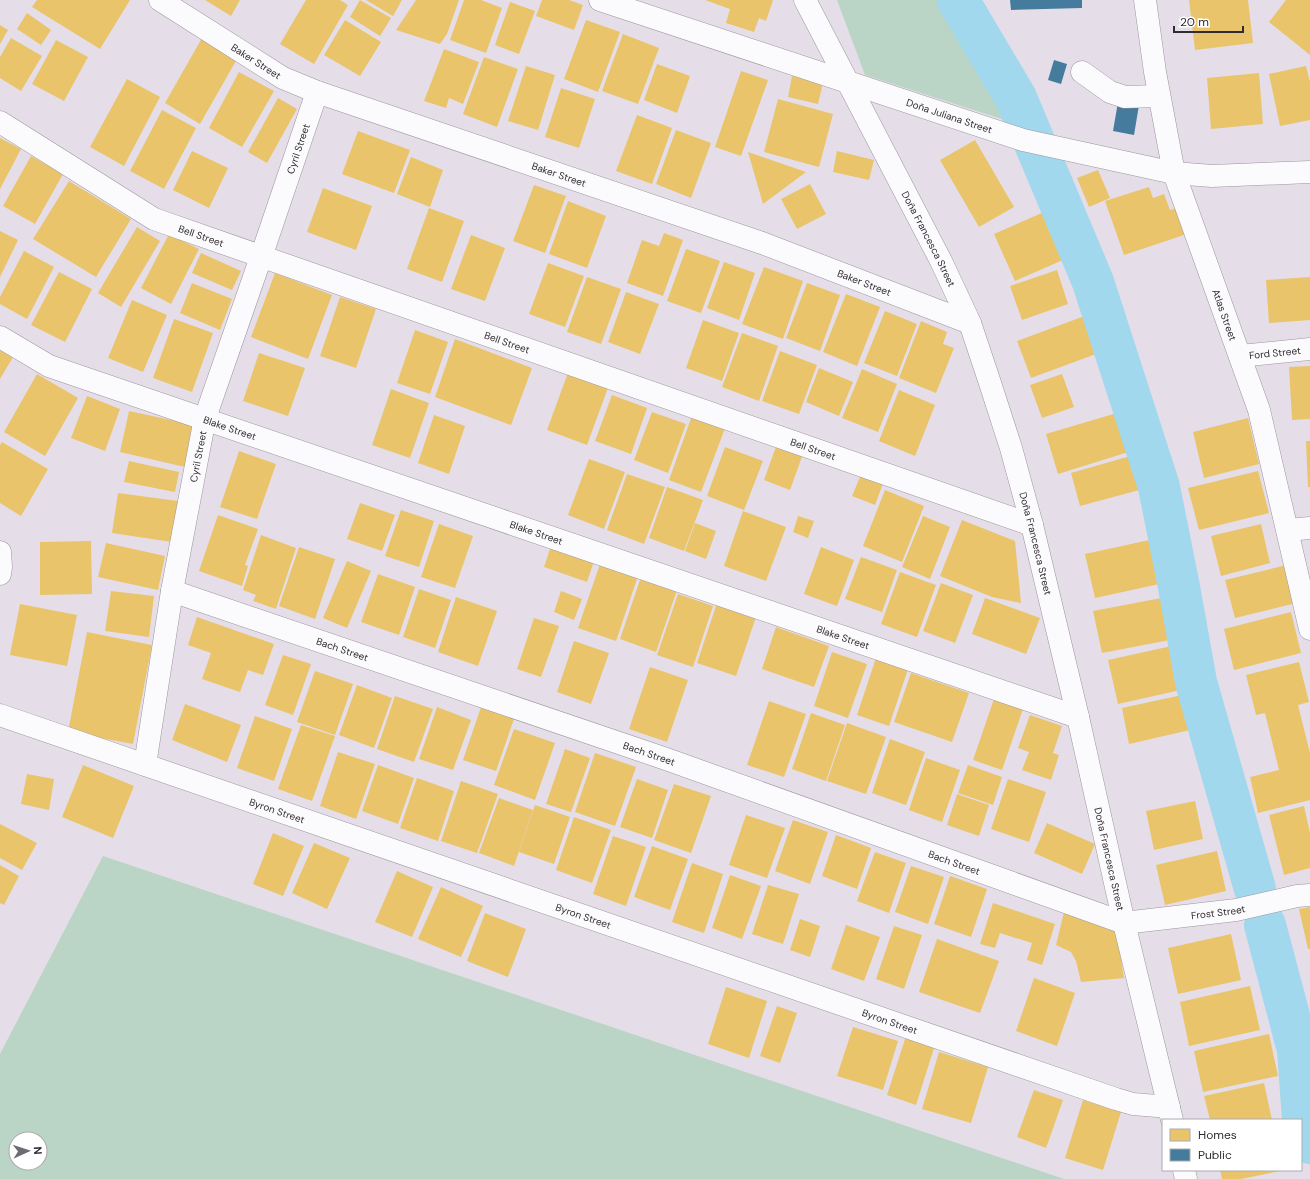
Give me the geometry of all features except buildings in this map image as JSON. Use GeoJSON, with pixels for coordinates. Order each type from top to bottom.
{"type":"FeatureCollection","features":[{"type":"Feature","properties":{"kind":"street","name":"Baker Street"},"geometry":{"type":"LineString","coordinates":[[160,0],[283,78],[317,92],[762,243],[970,323]]}},
{"type":"Feature","properties":{"kind":"street","name":"Doña Juliana Street"},"geometry":{"type":"LineString","coordinates":[[600,0],[1023,140],[1174,173],[1212,176],[1310,172]]}},
{"type":"Feature","properties":{"kind":"street","name":"Doña Francesca Street"},"geometry":{"type":"LineString","coordinates":[[805,0],[941,261],[970,323],[1012,448],[1078,717],[1124,923],[1171,1114]]}},
{"type":"Feature","properties":{"kind":"street","name":"Atlas Street"},"geometry":{"type":"LineString","coordinates":[[1145,0],[1159,96],[1174,173],[1259,410],[1310,629]]}},
{"type":"Feature","properties":{"kind":"street"},"geometry":{"type":"LineString","coordinates":[[1082,72],[1110,92],[1125,97],[1159,96]]}},
{"type":"Feature","properties":{"kind":"street","name":"Cyril Street"},"geometry":{"type":"LineString","coordinates":[[144,765],[172,591],[205,418],[317,92]]}},
{"type":"Feature","properties":{"kind":"street","name":"Bell Street"},"geometry":{"type":"LineString","coordinates":[[0,122],[154,219],[1032,525]]}},
{"type":"Feature","properties":{"kind":"street","name":"Blake Street"},"geometry":{"type":"LineString","coordinates":[[0,337],[49,366],[1078,717]]}},
{"type":"Feature","properties":{"kind":"street","name":"Ford Street"},"geometry":{"type":"LineString","coordinates":[[1240,356],[1310,350]]}},
{"type":"Feature","properties":{"kind":"street"},"geometry":{"type":"LineString","coordinates":[[1288,530],[1310,528]]}},
{"type":"Feature","properties":{"kind":"street"},"geometry":{"type":"LineString","coordinates":[[0,552],[0,574]]}},
{"type":"Feature","properties":{"kind":"street","name":"Bach Street"},"geometry":{"type":"LineString","coordinates":[[172,591],[669,760],[1124,923]]}},
{"type":"Feature","properties":{"kind":"street","name":"Byron Street"},"geometry":{"type":"LineString","coordinates":[[0,715],[1116,1100],[1171,1114]]}},
{"type":"Feature","properties":{"kind":"street","name":"Frost Street"},"geometry":{"type":"LineString","coordinates":[[1124,923],[1236,910],[1297,896],[1310,895]]}},
{"type":"Feature","properties":{"kind":"green space"},"geometry":{"type":"Polygon","coordinates":[[[837,0],[944,0],[1017,124],[865,75],[837,0]]]}},
{"type":"Feature","properties":{"kind":"green space"},"geometry":{"type":"Polygon","coordinates":[[[103,856],[1064,1179],[0,1179],[0,1054],[103,856]]]}},
{"type":"Feature","properties":{"kind":"waterway"},"geometry":{"type":"LineString","coordinates":[[958,0],[1016,98],[1093,282],[1159,487],[1196,682],[1255,889]]}},
{"type":"Feature","properties":{"kind":"waterway"},"geometry":{"type":"LineString","coordinates":[[1265,925],[1298,1050],[1303,1120],[1310,1143]]}}]}
